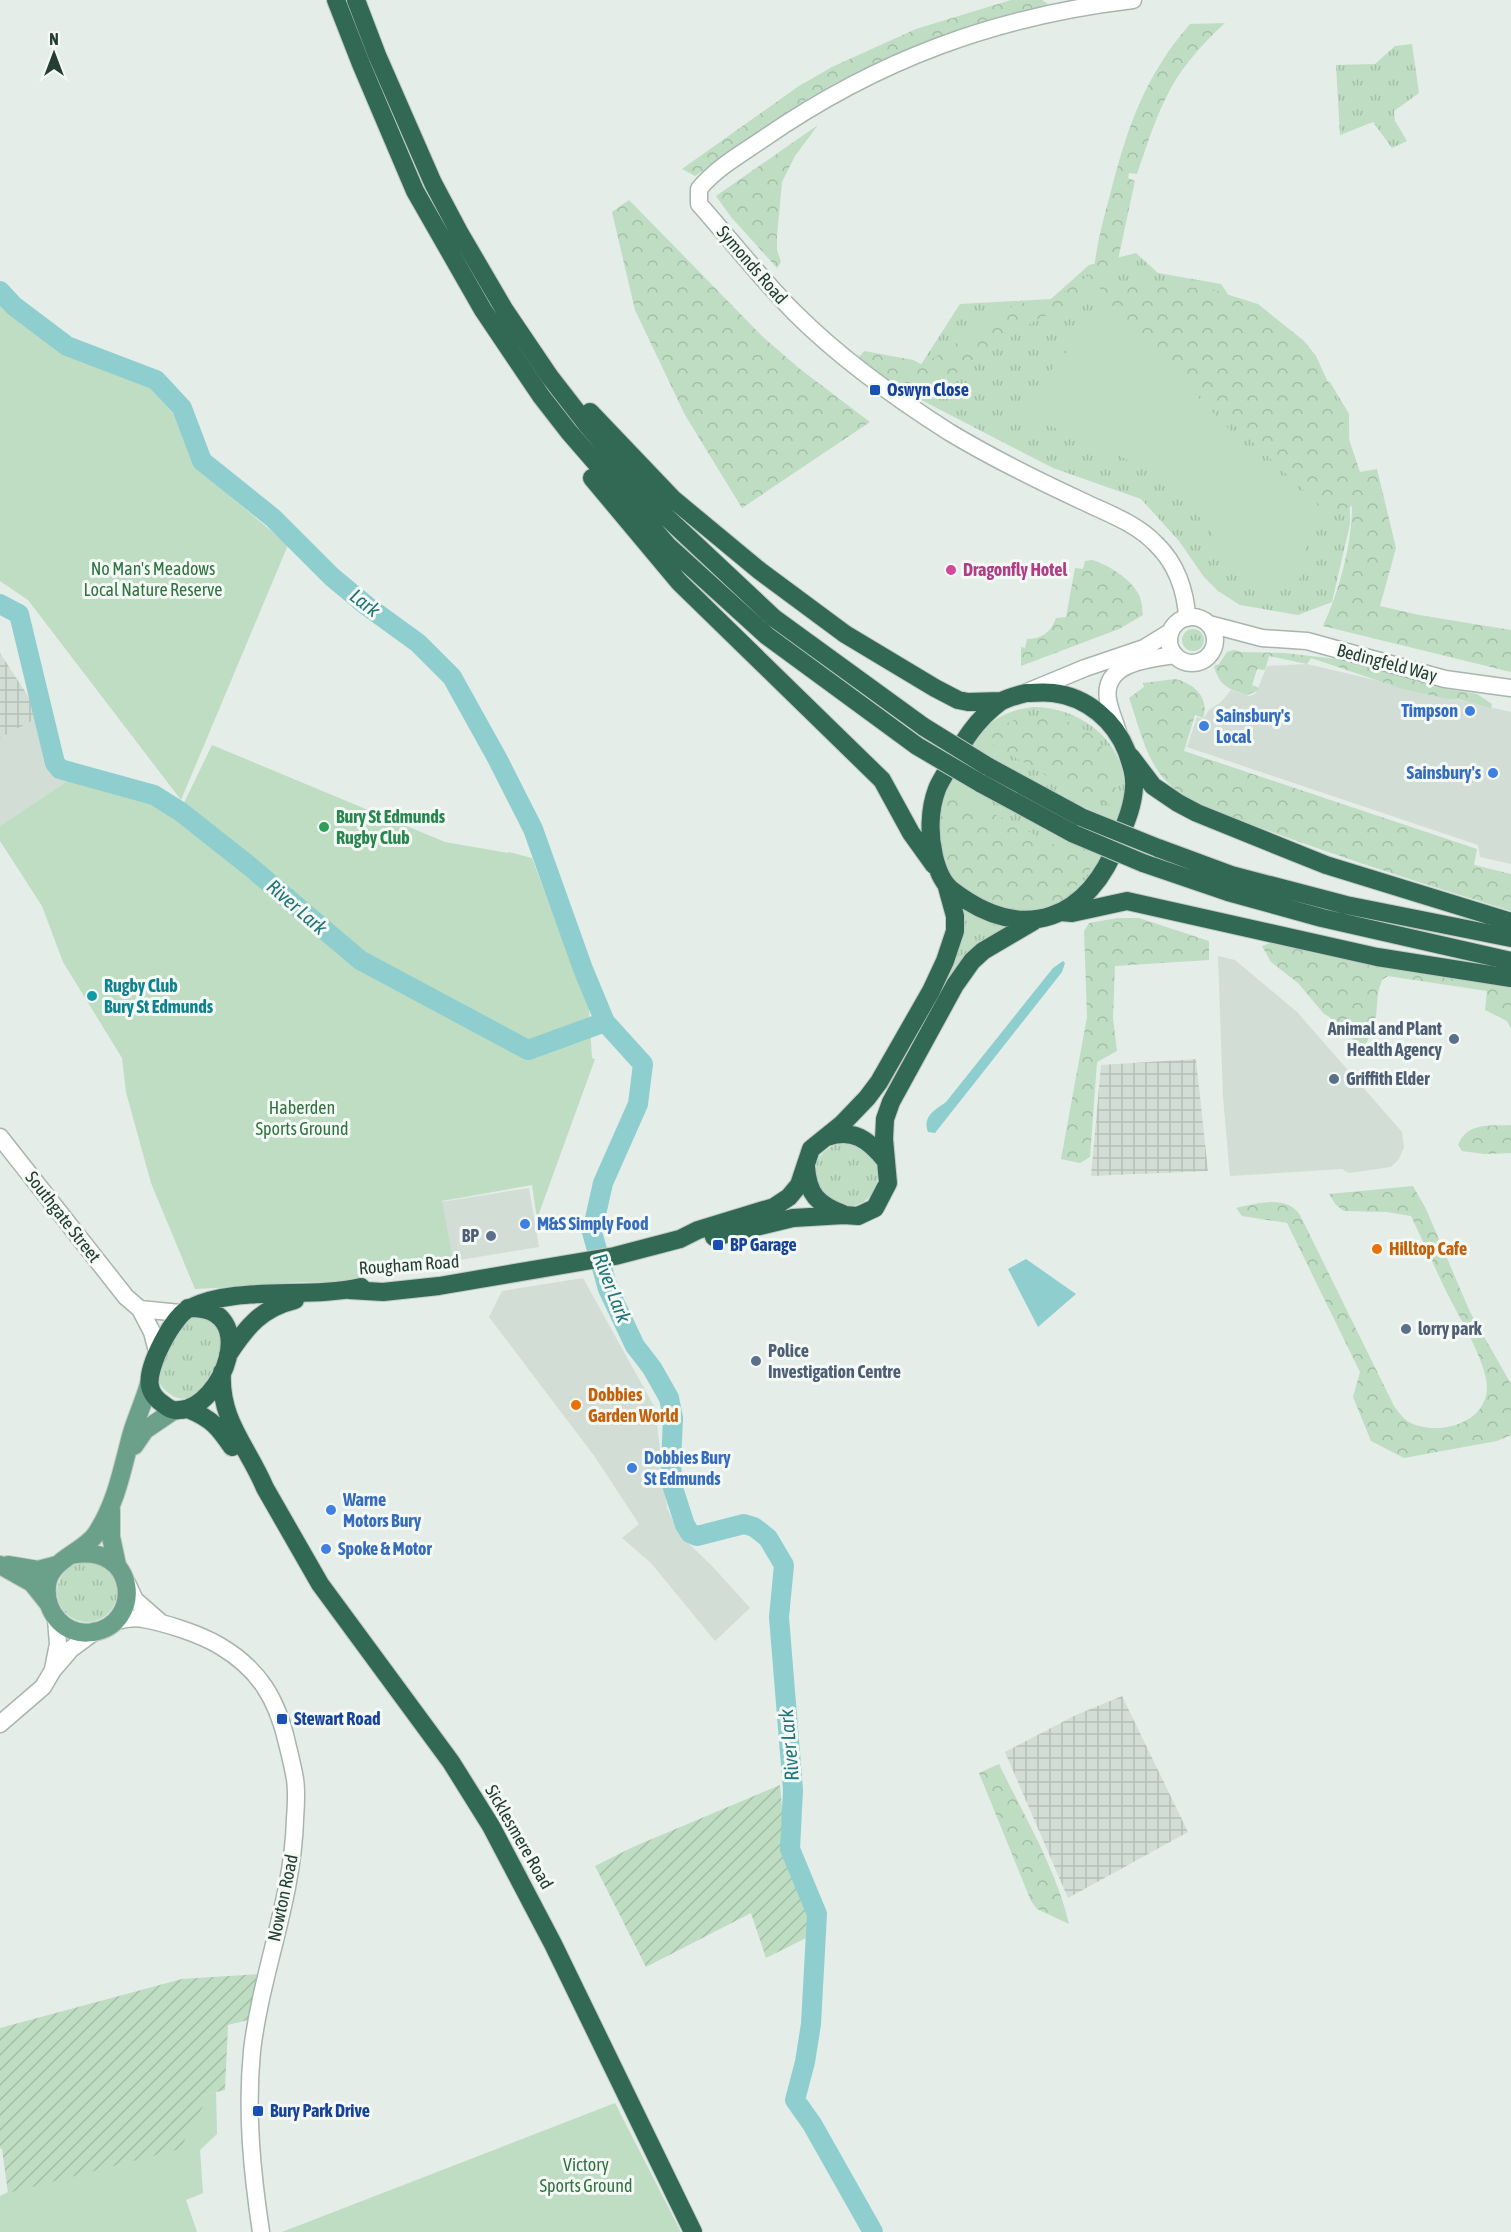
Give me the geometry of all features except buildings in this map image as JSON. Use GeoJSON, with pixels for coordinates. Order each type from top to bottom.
{"type":"FeatureCollection","features":[{"type":"Feature","properties":{"kind":"highway"},"geometry":{"type":"LineString","coordinates":[[336,0],[415,191],[483,310],[541,396],[619,491],[668,546],[767,636],[917,746],[1074,834],[1143,863],[1228,892],[1322,918],[1511,961]]}},
{"type":"Feature","properties":{"kind":"highway"},"geometry":{"type":"LineString","coordinates":[[356,0],[377,55],[433,183],[504,309],[550,377],[588,426],[662,512],[765,609],[924,727],[1081,817],[1231,875],[1346,905],[1511,938]]}},
{"type":"Feature","properties":{"kind":"highway"},"geometry":{"type":"LineString","coordinates":[[550,377],[584,405],[674,499],[760,571],[845,634],[958,700],[1002,701],[1026,693],[1053,693],[1070,697],[1100,714],[1118,732],[1133,771],[1132,807],[1111,862],[1098,882],[1088,893],[1059,912],[1034,921],[983,951],[961,975],[891,1102],[885,1119],[885,1160],[889,1176],[880,1202],[867,1214],[858,1216],[793,1218],[700,1240],[680,1239]]}},
{"type":"Feature","properties":{"kind":"highway"},"geometry":{"type":"LineString","coordinates":[[541,396],[556,433],[679,582],[882,780],[911,833],[947,887],[955,916],[955,932],[931,991],[872,1090],[849,1118],[811,1149],[799,1185],[789,1197],[774,1207],[698,1230],[680,1239]]}},
{"type":"Feature","properties":{"kind":"highway"},"geometry":{"type":"LineString","coordinates":[[937,869],[931,843],[931,819],[937,789],[969,731],[1002,701]]}},
{"type":"Feature","properties":{"kind":"highway"},"geometry":{"type":"LineString","coordinates":[[1126,751],[1153,786],[1197,813],[1326,865],[1511,922]]}},
{"type":"Feature","properties":{"kind":"highway"},"geometry":{"type":"LineString","coordinates":[[947,887],[969,904],[991,914],[1009,920],[1034,921]]}},
{"type":"Feature","properties":{"kind":"highway"},"geometry":{"type":"LineString","coordinates":[[1059,912],[1072,913],[1127,901],[1377,957],[1511,978]]}},
{"type":"Feature","properties":{"kind":"highway"},"geometry":{"type":"LineString","coordinates":[[822,1138],[840,1134],[856,1135],[874,1147],[885,1160]]}},
{"type":"Feature","properties":{"kind":"highway"},"geometry":{"type":"LineString","coordinates":[[806,1166],[807,1183],[820,1203],[844,1215]]}},
{"type":"Feature","properties":{"kind":"highway","name":"Rougham Road"},"geometry":{"type":"LineString","coordinates":[[320,1293],[349,1290],[383,1292],[439,1286],[649,1247],[680,1239]]}},
{"type":"Feature","properties":{"kind":"highway"},"geometry":{"type":"LineString","coordinates":[[320,1293],[279,1304],[253,1322],[209,1393],[182,1410],[158,1401],[149,1384],[151,1371],[158,1354],[184,1311],[202,1303],[228,1297],[320,1293]]}},
{"type":"Feature","properties":{"kind":"highway"},"geometry":{"type":"LineString","coordinates":[[184,1311],[213,1311],[226,1323],[230,1340],[225,1364]]}},
{"type":"Feature","properties":{"kind":"highway","name":"Sicklesmere Road"},"geometry":{"type":"LineString","coordinates":[[225,1364],[222,1394],[225,1411],[232,1427],[320,1584],[451,1762],[491,1826],[553,1944],[693,2232]]}},
{"type":"Feature","properties":{"kind":"highway","name":"Sicklesmere Road"},"geometry":{"type":"LineString","coordinates":[[182,1410],[206,1417],[216,1425],[252,1475],[265,1488]]}},
{"type":"Feature","properties":{"kind":"main road"},"geometry":{"type":"LineString","coordinates":[[52,1611],[47,1583],[64,1560],[95,1536],[111,1508],[149,1384]]}},
{"type":"Feature","properties":{"kind":"main road"},"geometry":{"type":"LineString","coordinates":[[128,1452],[145,1430],[182,1410]]}},
{"type":"Feature","properties":{"kind":"main road"},"geometry":{"type":"LineString","coordinates":[[0,1565],[32,1583],[67,1628],[80,1632],[106,1629],[124,1610],[128,1597],[127,1583],[117,1565],[111,1537],[111,1508]]}},
{"type":"Feature","properties":{"kind":"main road"},"geometry":{"type":"LineString","coordinates":[[0,1565],[38,1570],[88,1552],[104,1555],[117,1565]]}},
{"type":"Feature","properties":{"kind":"street","name":"Symonds Road"},"geometry":{"type":"LineString","coordinates":[[1133,0],[1080,6],[993,27],[926,50],[858,81],[787,122],[709,176],[699,189],[699,204],[794,313],[856,368],[911,407],[982,451],[1121,519],[1157,544],[1178,575],[1186,603],[1187,618]]}},
{"type":"Feature","properties":{"kind":"street"},"geometry":{"type":"LineString","coordinates":[[1026,693],[1085,668],[1144,648],[1187,618],[1203,620],[1209,624],[1213,630],[1215,643],[1208,656],[1196,663],[1188,663],[1175,655],[1171,648],[1170,632]]}},
{"type":"Feature","properties":{"kind":"street","name":"Bedingfeld Way"},"geometry":{"type":"LineString","coordinates":[[1209,624],[1262,638]]}},
{"type":"Feature","properties":{"kind":"street","name":"Bedingfeld Way"},"geometry":{"type":"LineString","coordinates":[[1215,643],[1262,638],[1307,641],[1445,678],[1511,688]]}},
{"type":"Feature","properties":{"kind":"street"},"geometry":{"type":"LineString","coordinates":[[1118,732],[1108,699],[1112,678],[1118,671],[1130,664],[1144,659],[1175,655]]}},
{"type":"Feature","properties":{"kind":"street","name":"Southgate Street"},"geometry":{"type":"LineString","coordinates":[[0,1137],[126,1297],[140,1309]]}},
{"type":"Feature","properties":{"kind":"street"},"geometry":{"type":"LineString","coordinates":[[140,1309],[184,1311]]}},
{"type":"Feature","properties":{"kind":"street"},"geometry":{"type":"LineString","coordinates":[[140,1309],[152,1332],[158,1354]]}},
{"type":"Feature","properties":{"kind":"street","name":"Nowton Road"},"geometry":{"type":"LineString","coordinates":[[127,1583],[135,1600],[165,1625]]}},
{"type":"Feature","properties":{"kind":"street"},"geometry":{"type":"LineString","coordinates":[[52,1611],[58,1644],[53,1670]]}},
{"type":"Feature","properties":{"kind":"street","name":"Nowton Road"},"geometry":{"type":"LineString","coordinates":[[116,1621],[142,1618],[210,1640],[239,1657],[262,1681],[284,1729],[295,1779],[294,1847],[290,1878],[259,2004],[252,2054],[249,2130],[252,2174],[261,2232]]}},
{"type":"Feature","properties":{"kind":"street"},"geometry":{"type":"LineString","coordinates":[[0,1724],[44,1687],[53,1670],[72,1649],[94,1632]]}},
{"type":"Feature","properties":{"kind":"shaded area"},"geometry":{"type":"Polygon","coordinates":[[[0,653],[41,716],[0,738],[0,653]]]}},
{"type":"Feature","properties":{"kind":"shaded area"},"geometry":{"type":"Polygon","coordinates":[[[1307,664],[1511,712],[1511,864],[1480,857],[1478,845],[1187,747],[1197,717],[1203,719],[1209,710],[1221,702],[1231,690],[1249,696],[1253,695],[1256,693],[1267,666],[1307,664]]]}},
{"type":"Feature","properties":{"kind":"shaded area"},"geometry":{"type":"Polygon","coordinates":[[[41,716],[53,767],[58,771],[75,776],[0,826],[0,738],[41,716]]]}},
{"type":"Feature","properties":{"kind":"shaded area"},"geometry":{"type":"Polygon","coordinates":[[[1218,956],[1235,960],[1297,1012],[1402,1132],[1404,1147],[1399,1159],[1391,1167],[1349,1173],[1342,1169],[1230,1176],[1223,1097],[1218,956]]]}},
{"type":"Feature","properties":{"kind":"shaded area"},"geometry":{"type":"Polygon","coordinates":[[[1196,1059],[1208,1171],[1091,1176],[1101,1065],[1196,1059]]]}},
{"type":"Feature","properties":{"kind":"shaded area"},"geometry":{"type":"Polygon","coordinates":[[[529,1188],[539,1247],[453,1261],[441,1202],[529,1188]]]}},
{"type":"Feature","properties":{"kind":"shaded area","name":"Dobbies Bury St Edmunds"},"geometry":{"type":"Polygon","coordinates":[[[583,1278],[655,1408],[667,1508],[679,1534],[750,1608],[715,1641],[651,1563],[622,1538],[639,1524],[595,1457],[489,1317],[502,1291],[583,1278]]]}},
{"type":"Feature","properties":{"kind":"shaded area"},"geometry":{"type":"Polygon","coordinates":[[[1122,1696],[1188,1832],[1068,1898],[1005,1752],[1076,1715],[1122,1696]]]}},
{"type":"Feature","properties":{"kind":"green space"},"geometry":{"type":"Polygon","coordinates":[[[1011,0],[1042,0],[1048,4],[955,31],[895,54],[809,98],[695,176],[682,169],[799,86],[832,67],[916,29],[1011,0]]]}},
{"type":"Feature","properties":{"kind":"green space"},"geometry":{"type":"Polygon","coordinates":[[[1225,23],[1195,53],[1176,79],[1156,119],[1137,174],[1129,173],[1128,178],[1135,181],[1116,269],[1094,277],[1093,297],[1036,320],[914,401],[856,361],[864,351],[913,360],[923,365],[1022,300],[1036,319],[1043,306],[1094,272],[1100,233],[1123,147],[1149,84],[1160,64],[1190,24],[1225,23]]]}},
{"type":"Feature","properties":{"kind":"green space"},"geometry":{"type":"Polygon","coordinates":[[[1412,44],[1419,93],[1394,111],[1395,121],[1407,141],[1392,148],[1373,122],[1340,135],[1336,65],[1375,64],[1395,46],[1412,44]]]}},
{"type":"Feature","properties":{"kind":"green space"},"geometry":{"type":"Polygon","coordinates":[[[818,125],[795,156],[782,182],[777,236],[777,250],[781,262],[777,268],[731,217],[716,196],[818,125]]]}},
{"type":"Feature","properties":{"kind":"green space"},"geometry":{"type":"Polygon","coordinates":[[[629,200],[763,337],[800,369],[870,422],[742,508],[685,415],[635,310],[612,212],[629,200]]]}},
{"type":"Feature","properties":{"kind":"green space"},"geometry":{"type":"Polygon","coordinates":[[[1136,253],[1158,273],[1221,284],[1260,342],[1299,370],[1330,382],[1349,414],[1350,524],[1332,602],[1298,615],[1240,605],[1218,591],[1204,577],[1179,541],[1141,499],[1053,468],[904,391],[960,304],[1051,299],[1089,265],[1136,253]]]}},
{"type":"Feature","properties":{"kind":"green space"},"geometry":{"type":"Polygon","coordinates":[[[1155,282],[1216,291],[1258,304],[1304,341],[1316,356],[1335,398],[1360,472],[1377,469],[1396,548],[1380,606],[1419,615],[1511,630],[1511,672],[1323,626],[1344,568],[1350,536],[1352,506],[1330,515],[1100,298],[1100,284],[1155,282]]]}},
{"type":"Feature","properties":{"kind":"green space","name":"No Man's Meadows Local Nature Reserve"},"geometry":{"type":"Polygon","coordinates":[[[0,301],[64,350],[145,381],[175,416],[195,467],[288,545],[181,800],[28,600],[0,581],[0,301]]]}},
{"type":"Feature","properties":{"kind":"green space"},"geometry":{"type":"Polygon","coordinates":[[[1107,304],[1313,515],[1297,591],[1247,580],[1176,486],[1107,449],[1016,412],[1107,304]]]}},
{"type":"Feature","properties":{"kind":"green space"},"geometry":{"type":"Polygon","coordinates":[[[1092,560],[1112,569],[1131,583],[1140,597],[1143,615],[1119,629],[1021,666],[1021,647],[1025,648],[1027,639],[1045,634],[1056,618],[1066,617],[1075,568],[1083,569],[1085,561],[1092,560]]]}},
{"type":"Feature","properties":{"kind":"green space"},"geometry":{"type":"Polygon","coordinates":[[[1189,629],[1197,629],[1204,636],[1204,644],[1197,651],[1189,651],[1182,644],[1182,636],[1189,629]]]}},
{"type":"Feature","properties":{"kind":"green space"},"geometry":{"type":"Polygon","coordinates":[[[1234,650],[1337,659],[1441,688],[1477,694],[1492,704],[1491,708],[1458,699],[1403,689],[1311,658],[1307,664],[1269,656],[1265,670],[1257,669],[1252,685],[1259,688],[1247,695],[1226,686],[1216,673],[1214,666],[1219,664],[1227,652],[1234,650]]]}},
{"type":"Feature","properties":{"kind":"green space"},"geometry":{"type":"Polygon","coordinates":[[[1175,679],[1188,684],[1198,692],[1202,697],[1205,710],[1203,718],[1195,715],[1184,751],[1477,849],[1474,865],[1511,874],[1511,911],[1230,818],[1202,806],[1177,791],[1166,781],[1153,763],[1129,698],[1144,687],[1143,683],[1175,679]]]}},
{"type":"Feature","properties":{"kind":"green space"},"geometry":{"type":"Polygon","coordinates":[[[1033,707],[1052,709],[1086,722],[1111,746],[1120,762],[1124,780],[1124,800],[1119,822],[1065,799],[967,745],[996,719],[1033,707]]]}},
{"type":"Feature","properties":{"kind":"green space"},"geometry":{"type":"Polygon","coordinates":[[[1034,716],[1073,723],[1093,736],[1101,745],[1115,784],[1115,808],[1047,776],[984,739],[1007,723],[1034,716]]]}},
{"type":"Feature","properties":{"kind":"green space","name":"Haberden Sports Ground"},"geometry":{"type":"Polygon","coordinates":[[[212,745],[445,842],[532,858],[589,1009],[592,1058],[595,1059],[537,1219],[532,1185],[442,1201],[453,1261],[433,1262],[432,1267],[381,1273],[336,1282],[195,1289],[151,1183],[126,1092],[122,1058],[63,962],[42,906],[0,841],[0,826],[75,776],[155,800],[251,870],[255,866],[182,807],[212,745]]]}},
{"type":"Feature","properties":{"kind":"green space"},"geometry":{"type":"Polygon","coordinates":[[[950,777],[1023,816],[1106,854],[1096,874],[1061,903],[951,872],[941,852],[936,819],[950,777]]]}},
{"type":"Feature","properties":{"kind":"green space"},"geometry":{"type":"Polygon","coordinates":[[[945,789],[1094,865],[1064,900],[1046,910],[1001,911],[959,886],[949,871],[942,854],[941,842],[941,816],[945,789]]]}},
{"type":"Feature","properties":{"kind":"green space"},"geometry":{"type":"Polygon","coordinates":[[[960,905],[989,922],[1013,927],[970,955],[943,985],[960,905]]]}},
{"type":"Feature","properties":{"kind":"green space"},"geometry":{"type":"Polygon","coordinates":[[[1118,918],[1139,918],[1209,941],[1209,960],[1115,966],[1113,1018],[1117,1051],[1097,1062],[1090,1157],[1080,1163],[1061,1159],[1087,1017],[1084,931],[1089,923],[1118,918]]]}},
{"type":"Feature","properties":{"kind":"green space"},"geometry":{"type":"Polygon","coordinates":[[[1270,943],[1511,985],[1511,1029],[1507,1021],[1485,1010],[1487,991],[1388,976],[1382,980],[1378,992],[1376,1017],[1372,1023],[1371,1033],[1365,1046],[1358,1044],[1324,1014],[1298,983],[1271,962],[1262,946],[1270,943]]]}},
{"type":"Feature","properties":{"kind":"green space"},"geometry":{"type":"Polygon","coordinates":[[[1511,1125],[1511,1153],[1484,1154],[1462,1151],[1458,1145],[1467,1132],[1473,1129],[1511,1125]]]}},
{"type":"Feature","properties":{"kind":"green space"},"geometry":{"type":"Polygon","coordinates":[[[846,1143],[864,1149],[872,1157],[878,1175],[872,1193],[864,1201],[846,1207],[828,1201],[820,1193],[814,1175],[820,1157],[828,1149],[846,1143]]]}},
{"type":"Feature","properties":{"kind":"green space"},"geometry":{"type":"Polygon","coordinates":[[[1413,1186],[1426,1209],[1470,1312],[1511,1384],[1511,1435],[1497,1441],[1404,1458],[1371,1441],[1353,1397],[1360,1372],[1287,1223],[1242,1216],[1236,1208],[1270,1202],[1287,1204],[1300,1215],[1394,1406],[1409,1422],[1433,1428],[1446,1427],[1470,1418],[1479,1410],[1485,1400],[1486,1377],[1471,1338],[1411,1216],[1387,1212],[1344,1211],[1336,1205],[1329,1194],[1413,1186]]]}},
{"type":"Feature","properties":{"kind":"green space"},"geometry":{"type":"Polygon","coordinates":[[[200,1314],[224,1332],[219,1359],[206,1383],[196,1394],[183,1398],[175,1397],[160,1384],[160,1368],[175,1333],[189,1318],[200,1314]]]}},
{"type":"Feature","properties":{"kind":"green space"},"geometry":{"type":"Polygon","coordinates":[[[87,1562],[104,1567],[112,1575],[117,1592],[112,1609],[104,1617],[87,1622],[70,1617],[62,1609],[57,1592],[62,1575],[70,1567],[87,1562]]]}},
{"type":"Feature","properties":{"kind":"green space"},"geometry":{"type":"Polygon","coordinates":[[[999,1764],[1048,1862],[1069,1924],[1037,1909],[1031,1901],[979,1773],[999,1764]]]}},
{"type":"Feature","properties":{"kind":"green space"},"geometry":{"type":"Polygon","coordinates":[[[780,1785],[783,1820],[793,1862],[806,1897],[810,1936],[766,1958],[751,1913],[646,1967],[595,1866],[633,1847],[780,1785]]]}},
{"type":"Feature","properties":{"kind":"green space"},"geometry":{"type":"Polygon","coordinates":[[[260,1974],[248,2020],[228,2025],[225,2090],[203,2095],[204,2104],[180,2149],[8,2193],[0,2148],[0,2028],[182,1979],[260,1974]]]}},
{"type":"Feature","properties":{"kind":"green space"},"geometry":{"type":"Polygon","coordinates":[[[216,2092],[217,2134],[200,2150],[203,2193],[186,2200],[197,2232],[0,2232],[0,2196],[203,2095],[216,2092]]]}},
{"type":"Feature","properties":{"kind":"green space","name":"Victory Sports Ground"},"geometry":{"type":"Polygon","coordinates":[[[615,2103],[681,2232],[282,2232],[615,2103]]]}},
{"type":"Feature","properties":{"kind":"water"},"geometry":{"type":"Polygon","coordinates":[[[1063,961],[1065,963],[1062,972],[935,1133],[928,1132],[927,1122],[931,1114],[946,1102],[1053,968],[1063,961]]]}},
{"type":"Feature","properties":{"kind":"water"},"geometry":{"type":"Polygon","coordinates":[[[1026,1259],[1076,1294],[1038,1327],[1008,1269],[1026,1259]]]}},
{"type":"Feature","properties":{"kind":"waterway","name":"Lark"},"geometry":{"type":"LineString","coordinates":[[0,291],[14,306],[67,346],[156,380],[182,408],[202,461],[273,518],[332,577],[418,643],[452,677],[533,829],[583,969],[605,1022]]}},
{"type":"Feature","properties":{"kind":"waterway","name":"River Lark"},"geometry":{"type":"LineString","coordinates":[[0,604],[19,614],[55,763],[60,769],[154,795],[181,812],[253,869],[360,960],[528,1050],[605,1022],[643,1064],[638,1104],[603,1183],[592,1232],[608,1289],[635,1346],[652,1368],[669,1398],[673,1418],[671,1464],[673,1488],[685,1525],[690,1533],[697,1536],[744,1524],[754,1527],[768,1538],[784,1565],[779,1617],[793,1790],[790,1849],[817,1914],[811,2024],[805,2062],[795,2100],[812,2124],[873,2232]]}},
{"type":"Feature","properties":{"kind":"place","name":"Oswyn Close"},"geometry":{"type":"Point","coordinates":[875,390]}},
{"type":"Feature","properties":{"kind":"place","name":"Dragonfly Hotel"},"geometry":{"type":"Point","coordinates":[951,570]}},
{"type":"Feature","properties":{"kind":"place","name":"Timpson"},"geometry":{"type":"Point","coordinates":[1470,711]}},
{"type":"Feature","properties":{"kind":"place","name":"Sainsbury's Local"},"geometry":{"type":"Point","coordinates":[1204,726]}},
{"type":"Feature","properties":{"kind":"place","name":"Sainsbury's"},"geometry":{"type":"Point","coordinates":[1493,773]}},
{"type":"Feature","properties":{"kind":"place","name":"Bury St Edmunds Rugby Club"},"geometry":{"type":"Point","coordinates":[324,827]}},
{"type":"Feature","properties":{"kind":"place","name":"Rugby Club Bury St Edmunds"},"geometry":{"type":"Point","coordinates":[92,996]}},
{"type":"Feature","properties":{"kind":"place","name":"Animal and Plant Health Agency"},"geometry":{"type":"Point","coordinates":[1454,1039]}},
{"type":"Feature","properties":{"kind":"place","name":"Griffith Elder"},"geometry":{"type":"Point","coordinates":[1334,1079]}},
{"type":"Feature","properties":{"kind":"place","name":"M&S Simply Food"},"geometry":{"type":"Point","coordinates":[525,1224]}},
{"type":"Feature","properties":{"kind":"place","name":"BP"},"geometry":{"type":"Point","coordinates":[491,1236]}},
{"type":"Feature","properties":{"kind":"place","name":"BP Garage"},"geometry":{"type":"Point","coordinates":[718,1245]}},
{"type":"Feature","properties":{"kind":"place","name":"Hilltop Cafe"},"geometry":{"type":"Point","coordinates":[1377,1249]}},
{"type":"Feature","properties":{"kind":"place","name":"lorry park"},"geometry":{"type":"Point","coordinates":[1406,1329]}},
{"type":"Feature","properties":{"kind":"place","name":"Police Investigation Centre"},"geometry":{"type":"Point","coordinates":[756,1361]}},
{"type":"Feature","properties":{"kind":"place","name":"Dobbies Garden World"},"geometry":{"type":"Point","coordinates":[576,1405]}},
{"type":"Feature","properties":{"kind":"place","name":"Dobbies Bury St Edmunds"},"geometry":{"type":"Point","coordinates":[632,1468]}},
{"type":"Feature","properties":{"kind":"place","name":"Warne Motors Bury"},"geometry":{"type":"Point","coordinates":[331,1510]}},
{"type":"Feature","properties":{"kind":"place","name":"Spoke & Motor"},"geometry":{"type":"Point","coordinates":[326,1549]}},
{"type":"Feature","properties":{"kind":"place","name":"Stewart Road"},"geometry":{"type":"Point","coordinates":[282,1719]}},
{"type":"Feature","properties":{"kind":"place","name":"Bury Park Drive"},"geometry":{"type":"Point","coordinates":[258,2111]}}]}
